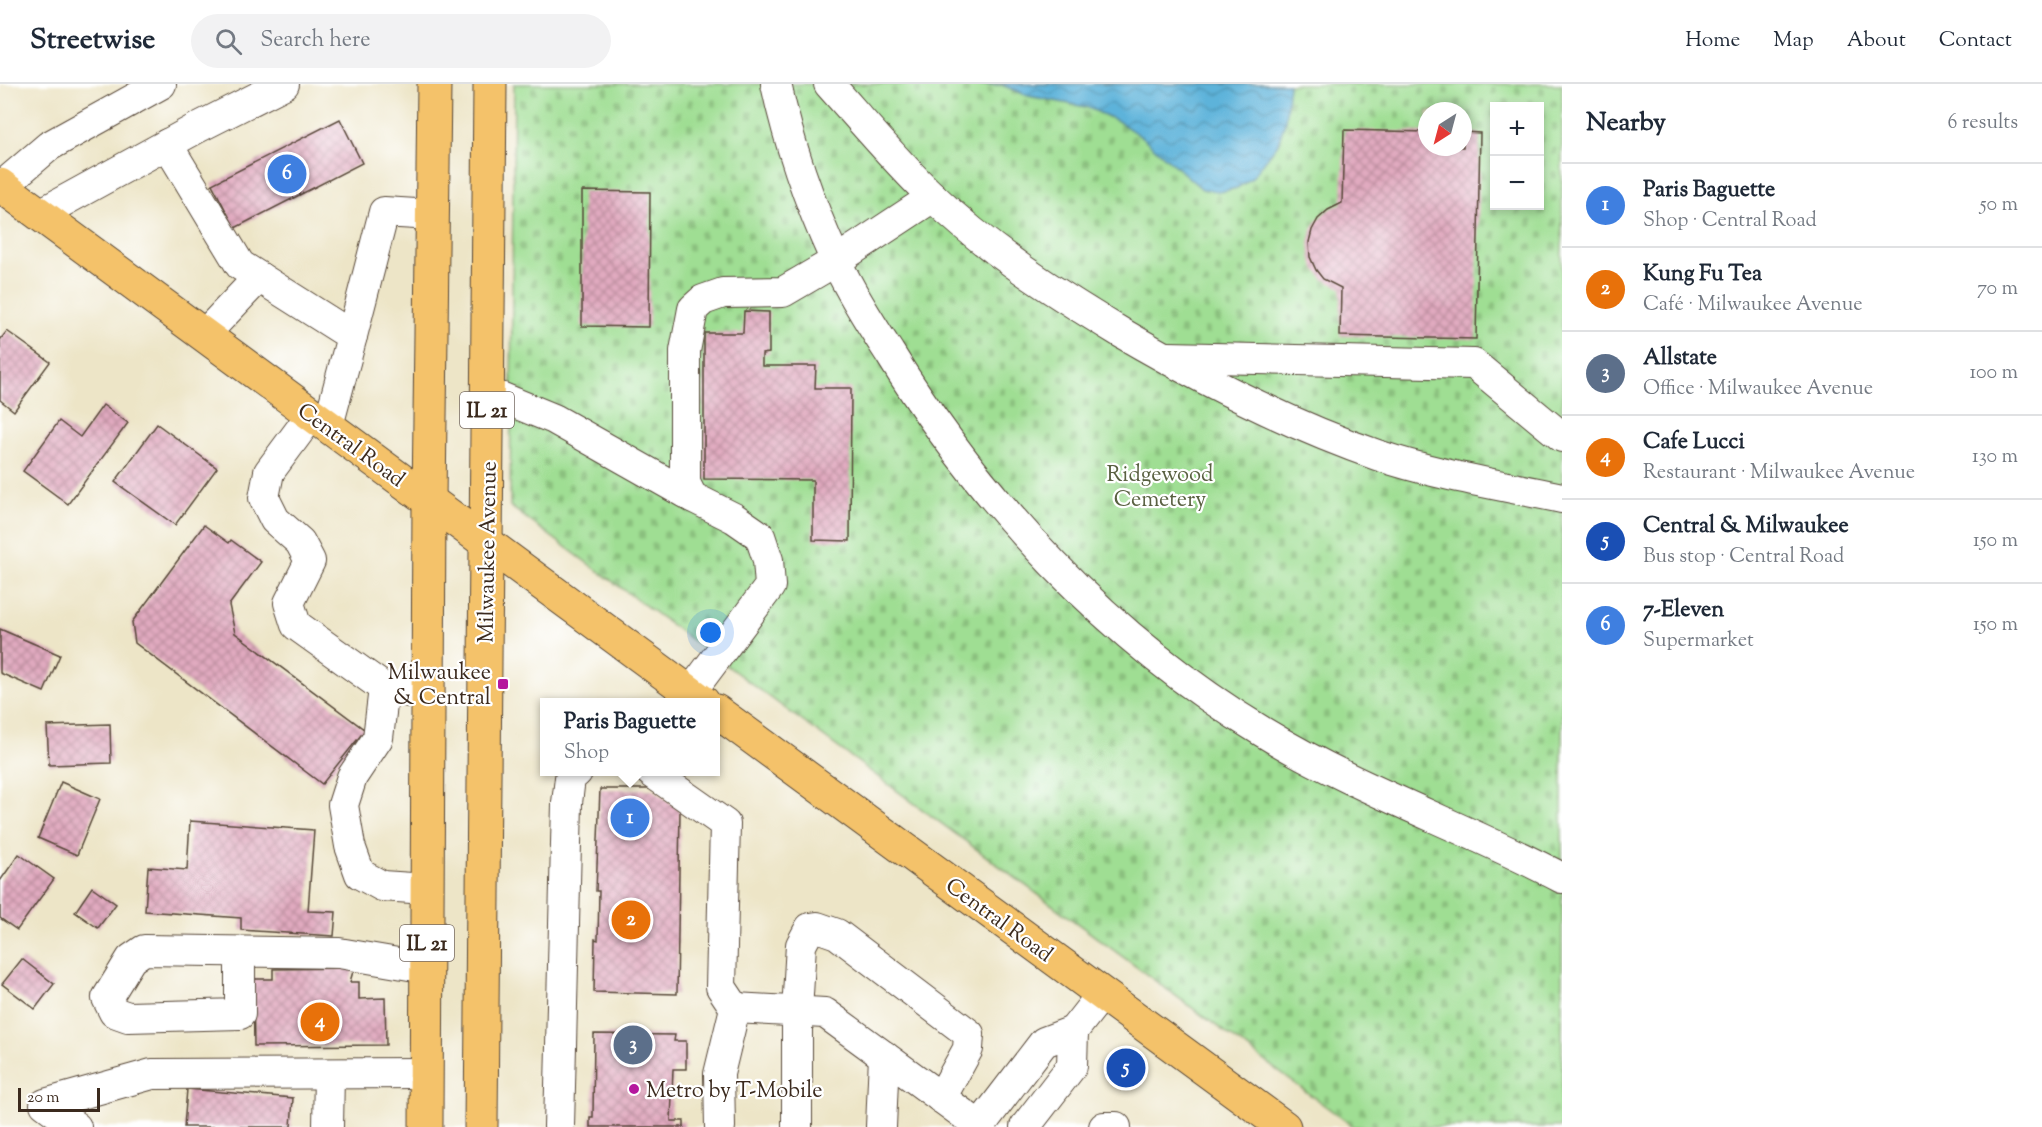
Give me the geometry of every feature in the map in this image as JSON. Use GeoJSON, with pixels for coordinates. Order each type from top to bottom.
{"type":"FeatureCollection","features":[{"type":"Feature","properties":{"kind":"main road","name":"IL 21"},"geometry":{"type":"LineString","coordinates":[[426,1127],[429,501],[434,84]]}},
{"type":"Feature","properties":{"kind":"main road","name":"Milwaukee Avenue"},"geometry":{"type":"LineString","coordinates":[[482,1127],[483,759],[488,544],[490,84]]}},
{"type":"Feature","properties":{"kind":"main road","name":"Central Road"},"geometry":{"type":"LineString","coordinates":[[1,185],[698,698]]}},
{"type":"Feature","properties":{"kind":"main road","name":"Central Road"},"geometry":{"type":"LineString","coordinates":[[720,714],[1284,1127]]}},
{"type":"Feature","properties":{"kind":"main road"},"geometry":{"type":"LineString","coordinates":[[426,1022],[442,1068],[442,1127]]}},
{"type":"Feature","properties":{"kind":"lane"},"geometry":{"type":"LineString","coordinates":[[1,185],[49,146],[161,84]]}},
{"type":"Feature","properties":{"kind":"lane"},"geometry":{"type":"LineString","coordinates":[[40,214],[167,144],[284,84]]}},
{"type":"Feature","properties":{"kind":"lane"},"geometry":{"type":"LineString","coordinates":[[776,84],[785,126],[836,261],[866,316],[900,371],[949,442],[1000,506],[1066,576],[1134,641],[1201,691],[1263,732],[1342,775],[1526,859],[1562,878]]}},
{"type":"Feature","properties":{"kind":"lane"},"geometry":{"type":"LineString","coordinates":[[829,84],[879,141],[933,197],[1015,265],[1078,307],[1164,357],[1252,404],[1379,456],[1440,472],[1562,498]]}},
{"type":"Feature","properties":{"kind":"lane"},"geometry":{"type":"LineString","coordinates":[[167,144],[240,265],[352,336]]}},
{"type":"Feature","properties":{"kind":"lane"},"geometry":{"type":"LineString","coordinates":[[692,497],[685,483],[685,351],[693,309],[703,300],[723,293],[783,292],[836,261],[933,197]]}},
{"type":"Feature","properties":{"kind":"lane"},"geometry":{"type":"LineString","coordinates":[[428,695],[384,688],[296,625],[289,603],[310,561],[300,542],[275,520],[264,498],[269,472],[320,420],[352,336],[384,212],[432,215]]}},
{"type":"Feature","properties":{"kind":"lane"},"geometry":{"type":"LineString","coordinates":[[204,335],[259,277]]}},
{"type":"Feature","properties":{"kind":"lane"},"geometry":{"type":"LineString","coordinates":[[1164,357],[1474,364],[1562,437]]}},
{"type":"Feature","properties":{"kind":"lane"},"geometry":{"type":"LineString","coordinates":[[487,396],[503,398],[554,419],[692,497],[734,518],[760,536],[768,560],[770,586],[705,698]]}},
{"type":"Feature","properties":{"kind":"lane"},"geometry":{"type":"LineString","coordinates":[[384,688],[378,738],[352,777],[344,805],[350,846],[360,874],[382,885],[427,889]]}},
{"type":"Feature","properties":{"kind":"lane"},"geometry":{"type":"LineString","coordinates":[[559,1127],[567,803],[572,776]]}},
{"type":"Feature","properties":{"kind":"lane"},"geometry":{"type":"LineString","coordinates":[[658,776],[724,825],[721,987],[735,1008],[718,1074],[720,1127]]}},
{"type":"Feature","properties":{"kind":"lane"},"geometry":{"type":"LineString","coordinates":[[797,1127],[797,1011],[801,945],[810,928],[817,927],[837,934],[969,1034],[968,1049],[941,1098]]}},
{"type":"Feature","properties":{"kind":"lane"},"geometry":{"type":"LineString","coordinates":[[240,952],[339,953],[427,968]]}},
{"type":"Feature","properties":{"kind":"lane"},"geometry":{"type":"LineString","coordinates":[[735,1008],[825,1013],[980,1127],[1044,1042],[1073,1031],[1102,994]]}},
{"type":"Feature","properties":{"kind":"lane"},"geometry":{"type":"LineString","coordinates":[[1025,1127],[1072,1066],[1073,1031]]}},
{"type":"Feature","properties":{"kind":"lane"},"geometry":{"type":"LineString","coordinates":[[881,1127],[884,1056]]}},
{"type":"Feature","properties":{"kind":"lane"},"geometry":{"type":"LineString","coordinates":[[76,1127],[45,1104],[152,1074],[426,1073]]}},
{"type":"Feature","properties":{"kind":"lane"},"geometry":{"type":"LineString","coordinates":[[328,1127],[329,1074]]}},
{"type":"Feature","properties":{"kind":"lane"},"geometry":{"type":"LineString","coordinates":[[1104,1127],[1116,1127]]}},
{"type":"Feature","properties":{"kind":"green space","name":"Ridgewood Cemetery"},"geometry":{"type":"Polygon","coordinates":[[[514,84],[1562,84],[1562,1127],[1354,1127],[510,506],[514,84]]]}},
{"type":"Feature","properties":{"kind":"water"},"geometry":{"type":"Polygon","coordinates":[[[948,84],[1289,84],[1285,122],[1278,144],[1251,179],[1237,188],[1220,192],[1202,189],[1143,138],[1116,120],[1086,107],[1028,96],[1002,85],[948,84]]]}},
{"type":"Feature","properties":{"kind":"building"},"geometry":{"type":"Polygon","coordinates":[[[340,119],[362,163],[235,228],[212,184],[340,119]]]}},
{"type":"Feature","properties":{"kind":"building"},"geometry":{"type":"Polygon","coordinates":[[[1344,130],[1418,132],[1418,156],[1472,156],[1472,133],[1480,133],[1476,339],[1340,336],[1341,288],[1323,279],[1316,270],[1310,257],[1309,242],[1318,219],[1328,210],[1342,203],[1344,130]]]}},
{"type":"Feature","properties":{"kind":"building"},"geometry":{"type":"Polygon","coordinates":[[[582,191],[650,192],[649,327],[582,326],[582,191]]]}},
{"type":"Feature","properties":{"kind":"building"},"geometry":{"type":"Polygon","coordinates":[[[744,311],[769,312],[769,353],[762,354],[762,366],[816,366],[815,388],[851,388],[850,541],[813,540],[813,480],[704,479],[704,333],[743,333],[744,311]]]}},
{"type":"Feature","properties":{"kind":"building"},"geometry":{"type":"Polygon","coordinates":[[[7,331],[50,362],[14,411],[0,400],[0,340],[7,331]]]}},
{"type":"Feature","properties":{"kind":"building"},"geometry":{"type":"Polygon","coordinates":[[[103,405],[128,423],[68,504],[23,471],[59,421],[80,437],[103,405]]]}},
{"type":"Feature","properties":{"kind":"building"},"geometry":{"type":"Polygon","coordinates":[[[157,424],[217,468],[175,525],[115,482],[157,424]]]}},
{"type":"Feature","properties":{"kind":"building"},"geometry":{"type":"Polygon","coordinates":[[[204,525],[229,543],[231,540],[261,562],[229,605],[235,633],[365,730],[322,784],[135,643],[132,622],[204,525]]]}},
{"type":"Feature","properties":{"kind":"building"},"geometry":{"type":"Polygon","coordinates":[[[0,629],[60,655],[44,692],[0,673],[0,629]]]}},
{"type":"Feature","properties":{"kind":"building"},"geometry":{"type":"Polygon","coordinates":[[[110,724],[111,763],[49,765],[47,726],[110,724]]]}},
{"type":"Feature","properties":{"kind":"building"},"geometry":{"type":"Polygon","coordinates":[[[61,782],[100,799],[77,855],[38,838],[61,782]]]}},
{"type":"Feature","properties":{"kind":"building"},"geometry":{"type":"Polygon","coordinates":[[[600,789],[652,789],[680,810],[677,994],[594,992],[595,939],[598,940],[599,891],[596,891],[600,789]]]}},
{"type":"Feature","properties":{"kind":"building"},"geometry":{"type":"Polygon","coordinates":[[[190,821],[314,830],[308,911],[336,912],[334,936],[241,930],[241,918],[145,911],[148,867],[187,870],[190,821]]]}},
{"type":"Feature","properties":{"kind":"building"},"geometry":{"type":"Polygon","coordinates":[[[19,854],[54,879],[17,930],[0,918],[0,881],[19,854]]]}},
{"type":"Feature","properties":{"kind":"building"},"geometry":{"type":"Polygon","coordinates":[[[92,887],[116,904],[98,928],[75,912],[92,887]]]}},
{"type":"Feature","properties":{"kind":"building"},"geometry":{"type":"Polygon","coordinates":[[[22,959],[54,984],[35,1009],[2,984],[22,959]]]}},
{"type":"Feature","properties":{"kind":"building"},"geometry":{"type":"Polygon","coordinates":[[[354,968],[350,982],[359,982],[359,999],[385,998],[386,1045],[254,1046],[253,979],[273,979],[273,969],[354,968]]]}},
{"type":"Feature","properties":{"kind":"building"},"geometry":{"type":"Polygon","coordinates":[[[594,1034],[675,1035],[674,1041],[686,1041],[686,1069],[673,1069],[671,1121],[684,1121],[684,1127],[590,1127],[590,1117],[593,1117],[594,1034]]]}},
{"type":"Feature","properties":{"kind":"building"},"geometry":{"type":"Polygon","coordinates":[[[187,1089],[293,1098],[291,1127],[184,1127],[187,1089]]]}},
{"type":"Feature","properties":{"kind":"place","name":"7-Eleven"},"geometry":{"type":"Point","coordinates":[287,174]}},
{"type":"Feature","properties":{"kind":"place","name":"Milwaukee & Central"},"geometry":{"type":"Point","coordinates":[503,684]}},
{"type":"Feature","properties":{"kind":"place","name":"Paris Baguette"},"geometry":{"type":"Point","coordinates":[630,818]}},
{"type":"Feature","properties":{"kind":"place","name":"Kung Fu Tea"},"geometry":{"type":"Point","coordinates":[631,920]}},
{"type":"Feature","properties":{"kind":"place","name":"Cafe Lucci"},"geometry":{"type":"Point","coordinates":[320,1022]}},
{"type":"Feature","properties":{"kind":"place","name":"Allstate"},"geometry":{"type":"Point","coordinates":[633,1045]}},
{"type":"Feature","properties":{"kind":"place","name":"Central & Milwaukee"},"geometry":{"type":"Point","coordinates":[1126,1068]}},
{"type":"Feature","properties":{"kind":"place","name":"Metro by T-Mobile"},"geometry":{"type":"Point","coordinates":[634,1089]}}]}
